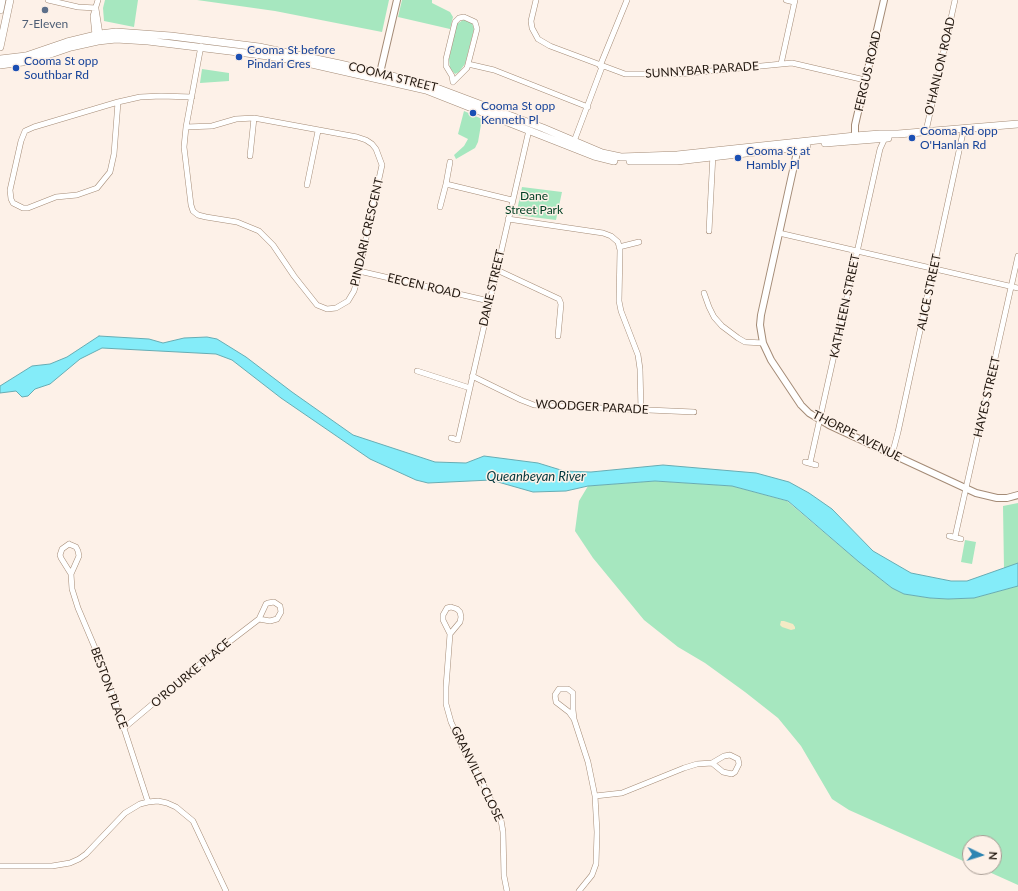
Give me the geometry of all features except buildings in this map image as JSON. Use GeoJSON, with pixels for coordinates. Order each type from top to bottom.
{"type":"FeatureCollection","features":[{"type":"Feature","properties":{"kind":"main road"},"geometry":{"type":"LineString","coordinates":[[0,10],[2,0]]}},
{"type":"Feature","properties":{"kind":"main road"},"geometry":{"type":"LineString","coordinates":[[0,46],[10,0]]}},
{"type":"Feature","properties":{"kind":"main road","name":"COOMA STREET"},"geometry":{"type":"LineString","coordinates":[[0,59],[26,56],[67,42],[116,32],[171,36],[201,44],[272,50],[379,76],[423,83],[529,130],[573,144]]}},
{"type":"Feature","properties":{"kind":"main road","name":"COOMA STREET"},"geometry":{"type":"LineString","coordinates":[[0,65],[30,61],[71,48],[98,36]]}},
{"type":"Feature","properties":{"kind":"main road","name":"COOMA STREET"},"geometry":{"type":"LineString","coordinates":[[448,95],[504,112],[560,135],[573,144],[602,159],[617,161],[677,161],[799,144],[885,138],[898,134]]}},
{"type":"Feature","properties":{"kind":"main road"},"geometry":{"type":"LineString","coordinates":[[504,112],[524,123],[529,130],[560,135]]}},
{"type":"Feature","properties":{"kind":"main road","name":"COOMA STREET"},"geometry":{"type":"LineString","coordinates":[[855,139],[880,134],[898,134],[1018,124]]}},
{"type":"Feature","properties":{"kind":"street"},"geometry":{"type":"LineString","coordinates":[[48,0],[78,7],[96,8]]}},
{"type":"Feature","properties":{"kind":"street"},"geometry":{"type":"LineString","coordinates":[[98,0],[96,8],[98,36]]}},
{"type":"Feature","properties":{"kind":"street"},"geometry":{"type":"LineString","coordinates":[[379,76],[397,0]]}},
{"type":"Feature","properties":{"kind":"street","name":"SUNNYBAR PARADE"},"geometry":{"type":"LineString","coordinates":[[536,0],[532,15],[532,28],[538,39],[543,43],[625,74],[679,74],[792,63],[865,80]]}},
{"type":"Feature","properties":{"kind":"street"},"geometry":{"type":"LineString","coordinates":[[573,144],[588,107],[601,66],[628,0]]}},
{"type":"Feature","properties":{"kind":"street"},"geometry":{"type":"LineString","coordinates":[[780,64],[795,1],[786,0]]}},
{"type":"Feature","properties":{"kind":"street","name":"FERGUS ROAD"},"geometry":{"type":"LineString","coordinates":[[855,139],[855,125],[884,0]]}},
{"type":"Feature","properties":{"kind":"street","name":"O'HANLON ROAD"},"geometry":{"type":"LineString","coordinates":[[926,131],[955,0]]}},
{"type":"Feature","properties":{"kind":"street"},"geometry":{"type":"LineString","coordinates":[[448,95],[453,82],[465,70],[468,64],[477,26],[476,22],[471,19],[461,18],[456,20],[454,24],[446,59],[446,66],[452,76],[453,82]]}},
{"type":"Feature","properties":{"kind":"street","name":"PINDARI CRESCENT"},"geometry":{"type":"LineString","coordinates":[[186,127],[212,126],[236,119],[254,118],[357,137],[372,144],[376,149],[382,165],[354,291],[348,301],[336,308],[327,309],[317,305],[272,245],[259,231],[237,222],[198,215],[193,211],[184,147],[186,127],[201,44]]}},
{"type":"Feature","properties":{"kind":"street"},"geometry":{"type":"LineString","coordinates":[[468,64],[494,70],[588,107]]}},
{"type":"Feature","properties":{"kind":"street"},"geometry":{"type":"LineString","coordinates":[[118,102],[115,148],[110,172],[97,188],[77,195],[56,197],[28,208],[23,208],[13,203],[10,190],[21,141],[25,131],[118,102],[140,97],[192,97]]}},
{"type":"Feature","properties":{"kind":"street"},"geometry":{"type":"LineString","coordinates":[[250,156],[254,118]]}},
{"type":"Feature","properties":{"kind":"street","name":"ALICE STREET"},"geometry":{"type":"LineString","coordinates":[[892,454],[964,128]]}},
{"type":"Feature","properties":{"kind":"street","name":"DANE STREET"},"geometry":{"type":"LineString","coordinates":[[451,438],[458,440],[529,130]]}},
{"type":"Feature","properties":{"kind":"street"},"geometry":{"type":"LineString","coordinates":[[307,185],[318,131]]}},
{"type":"Feature","properties":{"kind":"street","name":"KATHLEEN STREET"},"geometry":{"type":"LineString","coordinates":[[816,465],[808,463],[820,420],[880,149],[885,138]]}},
{"type":"Feature","properties":{"kind":"street"},"geometry":{"type":"LineString","coordinates":[[876,139],[880,149]]}},
{"type":"Feature","properties":{"kind":"street","name":"THORPE AVENUE"},"geometry":{"type":"LineString","coordinates":[[799,144],[761,315],[760,325],[763,344],[771,360],[801,405],[809,413],[820,420],[966,489],[998,498],[1007,498],[1018,495]]}},
{"type":"Feature","properties":{"kind":"street"},"geometry":{"type":"LineString","coordinates":[[709,231],[713,155]]}},
{"type":"Feature","properties":{"kind":"street"},"geometry":{"type":"LineString","coordinates":[[440,207],[450,162]]}},
{"type":"Feature","properties":{"kind":"street"},"geometry":{"type":"LineString","coordinates":[[446,184],[512,200]]}},
{"type":"Feature","properties":{"kind":"street"},"geometry":{"type":"LineString","coordinates":[[508,219],[607,234],[614,238],[620,247],[619,301],[621,311],[638,355],[640,370],[640,410]]}},
{"type":"Feature","properties":{"kind":"street"},"geometry":{"type":"LineString","coordinates":[[779,233],[1018,288]]}},
{"type":"Feature","properties":{"kind":"street"},"geometry":{"type":"LineString","coordinates":[[620,247],[638,242]]}},
{"type":"Feature","properties":{"kind":"street","name":"HAYES STREET"},"geometry":{"type":"LineString","coordinates":[[955,537],[1018,256]]}},
{"type":"Feature","properties":{"kind":"street"},"geometry":{"type":"LineString","coordinates":[[497,270],[559,299],[561,304],[558,336]]}},
{"type":"Feature","properties":{"kind":"street","name":"EECEN ROAD"},"geometry":{"type":"LineString","coordinates":[[359,271],[489,301]]}},
{"type":"Feature","properties":{"kind":"street"},"geometry":{"type":"LineString","coordinates":[[704,293],[708,307],[722,326],[745,342],[763,344]]}},
{"type":"Feature","properties":{"kind":"street"},"geometry":{"type":"LineString","coordinates":[[416,371],[470,388]]}},
{"type":"Feature","properties":{"kind":"street","name":"WOODGER PARADE"},"geometry":{"type":"LineString","coordinates":[[472,376],[534,405],[694,412]]}},
{"type":"Feature","properties":{"kind":"street"},"geometry":{"type":"LineString","coordinates":[[948,536],[961,539]]}},
{"type":"Feature","properties":{"kind":"street","name":"BESTON PLACE"},"geometry":{"type":"LineString","coordinates":[[71,574],[60,555],[62,550],[69,544],[76,546],[79,556],[71,574],[72,589],[78,608],[106,676],[148,802]]}},
{"type":"Feature","properties":{"kind":"street","name":"O'ROURKE PLACE"},"geometry":{"type":"LineString","coordinates":[[124,728],[199,665],[259,619],[263,608],[268,603],[274,602],[280,606],[281,612],[277,619],[259,619]]}},
{"type":"Feature","properties":{"kind":"street","name":"GRANVILLE CLOSE"},"geometry":{"type":"LineString","coordinates":[[450,634],[460,622],[461,617],[460,612],[451,607],[447,608],[443,615],[443,620],[450,634],[446,704],[451,722],[467,757],[479,776],[501,820],[504,832],[504,876],[507,891]]}},
{"type":"Feature","properties":{"kind":"street"},"geometry":{"type":"LineString","coordinates":[[574,719],[569,712],[560,707],[554,699],[555,694],[559,689],[566,688],[574,697],[574,719],[588,762],[595,796],[597,832],[596,864],[592,875],[579,891]]}},
{"type":"Feature","properties":{"kind":"street"},"geometry":{"type":"LineString","coordinates":[[560,707],[569,706],[573,701]]}},
{"type":"Feature","properties":{"kind":"street"},"geometry":{"type":"LineString","coordinates":[[595,796],[622,793],[684,768],[697,764],[712,764],[724,756],[730,755],[738,759],[739,764],[735,772],[728,774],[712,764]]}},
{"type":"Feature","properties":{"kind":"street"},"geometry":{"type":"LineString","coordinates":[[0,866],[60,865],[79,859],[94,846],[125,813],[140,804],[158,801],[176,807],[193,821],[226,891]]}},
{"type":"Feature","properties":{"kind":"green space"},"geometry":{"type":"Polygon","coordinates":[[[105,0],[138,0],[134,27],[104,21],[103,8],[105,0]]]}},
{"type":"Feature","properties":{"kind":"green space"},"geometry":{"type":"Polygon","coordinates":[[[197,0],[389,0],[382,32],[275,11],[197,0]]]}},
{"type":"Feature","properties":{"kind":"green space"},"geometry":{"type":"Polygon","coordinates":[[[402,0],[432,0],[432,3],[450,12],[453,17],[450,29],[398,17],[402,0]]]}},
{"type":"Feature","properties":{"kind":"green space"},"geometry":{"type":"Polygon","coordinates":[[[463,20],[472,23],[474,29],[465,64],[459,72],[455,74],[450,68],[449,59],[457,24],[463,20]]]}},
{"type":"Feature","properties":{"kind":"green space"},"geometry":{"type":"Polygon","coordinates":[[[202,69],[229,73],[229,81],[200,83],[202,69]]]}},
{"type":"Feature","properties":{"kind":"green space"},"geometry":{"type":"Polygon","coordinates":[[[464,111],[482,119],[478,142],[475,148],[456,159],[454,155],[464,146],[468,139],[458,134],[464,111]]]}},
{"type":"Feature","properties":{"kind":"green space","name":"Dane Street Park"},"geometry":{"type":"Polygon","coordinates":[[[522,187],[562,192],[556,220],[516,215],[522,187]]]}},
{"type":"Feature","properties":{"kind":"green space"},"geometry":{"type":"Polygon","coordinates":[[[655,481],[732,486],[787,501],[859,562],[892,588],[904,594],[930,598],[974,598],[1018,586],[1018,885],[996,875],[1002,875],[1002,835],[962,835],[962,860],[849,810],[832,799],[801,746],[778,718],[705,663],[678,647],[644,620],[593,558],[575,531],[579,501],[588,486],[655,481]]]}},
{"type":"Feature","properties":{"kind":"green space"},"geometry":{"type":"Polygon","coordinates":[[[1018,503],[1018,563],[1004,569],[1003,506],[1018,503]]]}},
{"type":"Feature","properties":{"kind":"green space"},"geometry":{"type":"Polygon","coordinates":[[[965,540],[976,542],[972,564],[961,562],[965,540]]]}},
{"type":"Feature","properties":{"kind":"sand"},"geometry":{"type":"Polygon","coordinates":[[[781,621],[793,624],[795,629],[791,630],[782,627],[780,625],[781,621]]]}},
{"type":"Feature","properties":{"kind":"water","name":"Queanbeyan River"},"geometry":{"type":"Polygon","coordinates":[[[99,336],[149,339],[163,343],[184,338],[207,337],[217,339],[246,357],[353,435],[435,462],[466,463],[484,456],[538,463],[564,471],[591,472],[663,465],[756,473],[789,482],[809,493],[832,509],[873,551],[911,573],[951,581],[967,581],[1018,563],[1018,586],[974,598],[930,598],[904,594],[892,588],[859,562],[788,501],[732,486],[655,481],[588,486],[566,491],[533,492],[491,480],[428,483],[416,480],[370,459],[281,398],[232,360],[216,354],[102,348],[80,359],[50,384],[35,389],[28,396],[22,397],[16,391],[0,393],[0,386],[32,366],[50,364],[67,357],[99,336]]]}},
{"type":"Feature","properties":{"kind":"place","name":"7-Eleven"},"geometry":{"type":"Point","coordinates":[45,10]}},
{"type":"Feature","properties":{"kind":"place","name":"Cooma St before Pindari Cres"},"geometry":{"type":"Point","coordinates":[239,57]}},
{"type":"Feature","properties":{"kind":"place","name":"Cooma St opp Southbar Rd"},"geometry":{"type":"Point","coordinates":[16,68]}},
{"type":"Feature","properties":{"kind":"place","name":"Cooma St opp Kenneth Pl"},"geometry":{"type":"Point","coordinates":[473,113]}},
{"type":"Feature","properties":{"kind":"place","name":"Cooma Rd opp O'Hanlan Rd"},"geometry":{"type":"Point","coordinates":[912,138]}},
{"type":"Feature","properties":{"kind":"place","name":"Cooma St at Hambly Pl"},"geometry":{"type":"Point","coordinates":[738,158]}}]}
